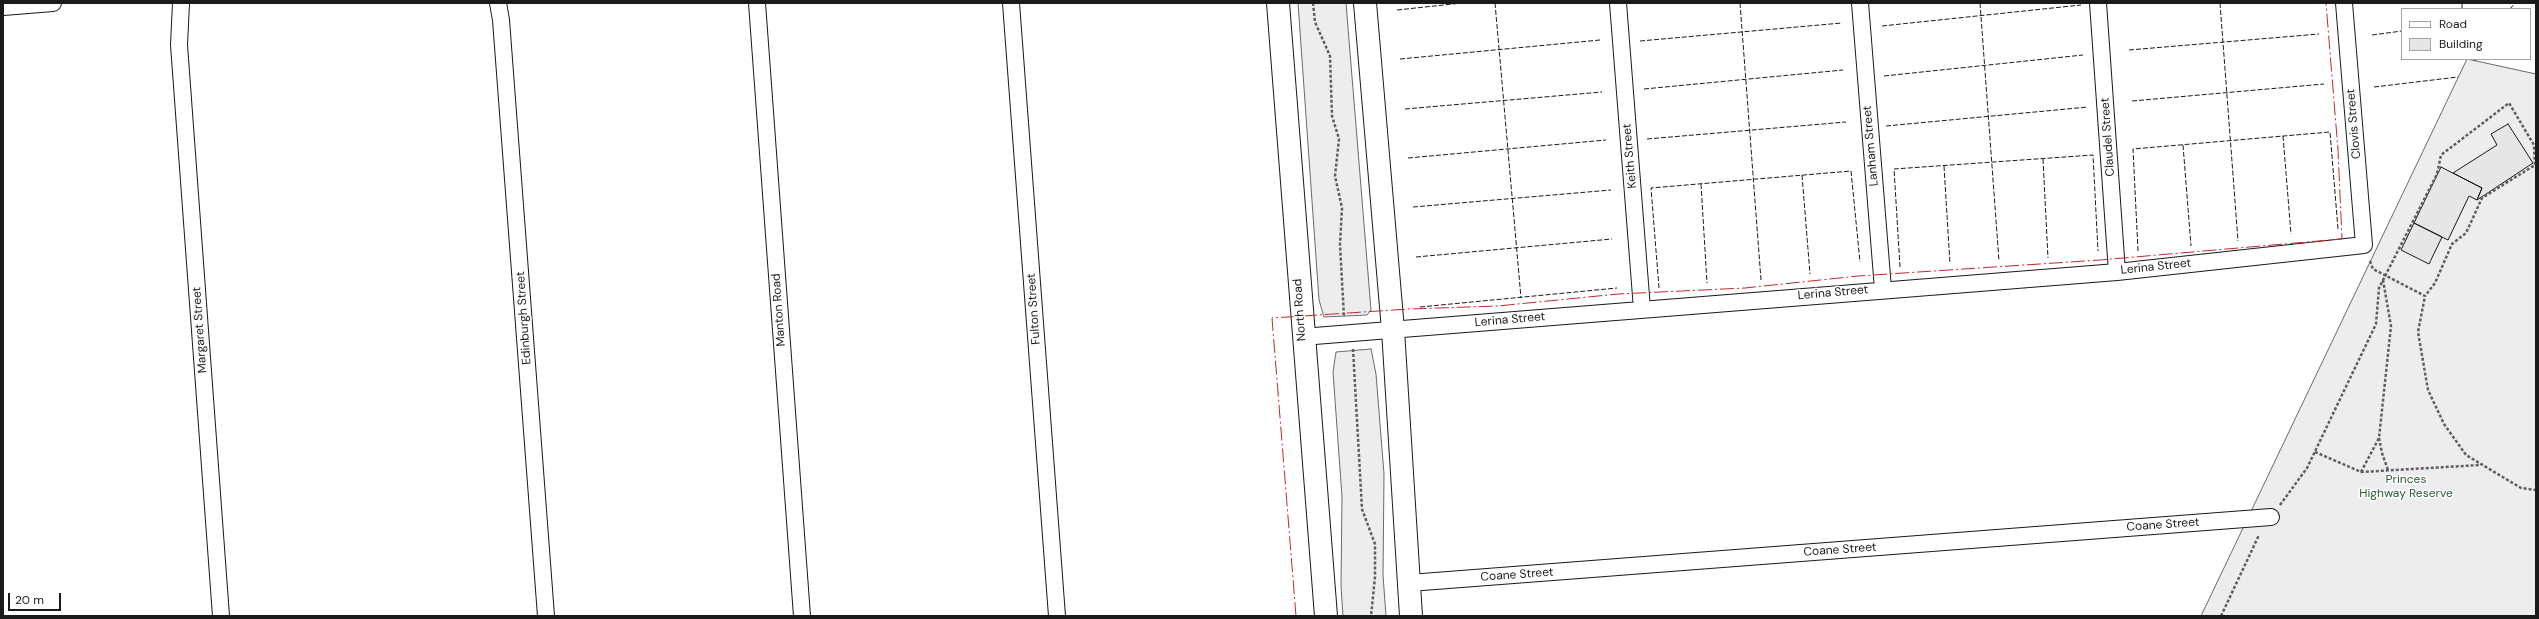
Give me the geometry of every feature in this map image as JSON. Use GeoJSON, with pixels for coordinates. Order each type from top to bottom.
{"type":"FeatureCollection","features":[{"type":"Feature","properties":{"kind":"highway","name":"North Road"},"geometry":{"type":"LineString","coordinates":[[1278,3],[1302,337],[1326,616]]}},
{"type":"Feature","properties":{"kind":"highway"},"geometry":{"type":"LineString","coordinates":[[1366,3],[1393,330],[1411,616]]}},
{"type":"Feature","properties":{"kind":"street"},"geometry":{"type":"LineString","coordinates":[[3,7],[53,3]]}},
{"type":"Feature","properties":{"kind":"street"},"geometry":{"type":"LineString","coordinates":[[171,3],[178,3]]}},
{"type":"Feature","properties":{"kind":"street","name":"Margaret Street"},"geometry":{"type":"LineString","coordinates":[[171,3],[179,44],[221,616]]}},
{"type":"Feature","properties":{"kind":"street","name":"Margaret Street"},"geometry":{"type":"LineString","coordinates":[[179,44],[182,3]]}},
{"type":"Feature","properties":{"kind":"street","name":"Edinburgh Street"},"geometry":{"type":"LineString","coordinates":[[498,3],[501,20],[546,616]]}},
{"type":"Feature","properties":{"kind":"street","name":"Edinburgh Street"},"geometry":{"type":"LineString","coordinates":[[501,20],[503,3]]}},
{"type":"Feature","properties":{"kind":"street","name":"Manton Road"},"geometry":{"type":"LineString","coordinates":[[757,3],[802,616]]}},
{"type":"Feature","properties":{"kind":"street","name":"Fulton Street"},"geometry":{"type":"LineString","coordinates":[[1011,3],[1057,616]]}},
{"type":"Feature","properties":{"kind":"street","name":"Keith Street"},"geometry":{"type":"LineString","coordinates":[[1618,3],[1642,309]]}},
{"type":"Feature","properties":{"kind":"street","name":"Lanham Street"},"geometry":{"type":"LineString","coordinates":[[1860,3],[1883,289]]}},
{"type":"Feature","properties":{"kind":"street","name":"Claudel Street"},"geometry":{"type":"LineString","coordinates":[[2098,3],[2117,272]]}},
{"type":"Feature","properties":{"kind":"street","name":"Clovis Street"},"geometry":{"type":"LineString","coordinates":[[2344,3],[2364,245]]}},
{"type":"Feature","properties":{"kind":"street","name":"Lerina Street"},"geometry":{"type":"LineString","coordinates":[[1302,337],[1883,289],[2117,272],[2364,245]]}},
{"type":"Feature","properties":{"kind":"street","name":"Coane Street"},"geometry":{"type":"LineString","coordinates":[[1409,583],[2271,517]]}},
{"type":"Feature","properties":{"kind":"path"},"geometry":{"type":"LineString","coordinates":[[1313,3],[1315,22],[1330,56],[1332,116],[1339,139],[1335,176],[1342,208],[1340,245],[1343,313],[1354,358],[1362,509],[1375,544],[1375,577],[1371,616]]}},
{"type":"Feature","properties":{"kind":"path"},"geometry":{"type":"LineString","coordinates":[[2221,616],[2255,541],[2307,468],[2315,452],[2376,324],[2379,288],[2437,174],[2441,156],[2509,103],[2534,145],[2535,165],[2482,198],[2466,233],[2452,244],[2435,283],[2425,296],[2418,332],[2428,390],[2444,424],[2466,456],[2521,488],[2536,490]]}},
{"type":"Feature","properties":{"kind":"path"},"geometry":{"type":"LineString","coordinates":[[2364,245],[2373,269],[2425,296]]}},
{"type":"Feature","properties":{"kind":"path"},"geometry":{"type":"LineString","coordinates":[[2383,280],[2391,326],[2379,438],[2382,453],[2389,470]]}},
{"type":"Feature","properties":{"kind":"path"},"geometry":{"type":"LineString","coordinates":[[2361,472],[2379,438]]}},
{"type":"Feature","properties":{"kind":"path"},"geometry":{"type":"LineString","coordinates":[[2315,452],[2361,472],[2480,465]]}},
{"type":"Feature","properties":{"kind":"shaded area"},"geometry":{"type":"Polygon","coordinates":[[[1298,3],[1346,3],[1371,310],[1367,315],[1324,317],[1319,300],[1298,3]]]}},
{"type":"Feature","properties":{"kind":"shaded area","name":"Princes Highway Reserve"},"geometry":{"type":"Polygon","coordinates":[[[2467,60],[2536,74],[2536,616],[2201,616],[2467,60]]]}},
{"type":"Feature","properties":{"kind":"shaded area"},"geometry":{"type":"Polygon","coordinates":[[[1371,349],[1376,374],[1384,474],[1383,575],[1386,616],[1343,616],[1341,586],[1342,497],[1333,372],[1336,352],[1371,349]]]}},
{"type":"Feature","properties":{"kind":"building"},"geometry":{"type":"Polygon","coordinates":[[[2508,124],[2533,163],[2477,200],[2482,188],[2453,173],[2497,145],[2491,134],[2508,124]]]}},
{"type":"Feature","properties":{"kind":"building"},"geometry":{"type":"Polygon","coordinates":[[[2441,167],[2482,188],[2477,200],[2469,196],[2448,240],[2414,223],[2441,167]]]}},
{"type":"Feature","properties":{"kind":"building"},"geometry":{"type":"Polygon","coordinates":[[[2414,223],[2442,237],[2429,264],[2401,250],[2414,223]]]}},
{"type":"Feature","properties":{"kind":"fence"},"geometry":{"type":"LineString","coordinates":[[1397,10],[1462,3]]}},
{"type":"Feature","properties":{"kind":"fence"},"geometry":{"type":"LineString","coordinates":[[1495,3],[1521,298]]}},
{"type":"Feature","properties":{"kind":"fence"},"geometry":{"type":"LineString","coordinates":[[1740,3],[1761,280]]}},
{"type":"Feature","properties":{"kind":"fence"},"geometry":{"type":"LineString","coordinates":[[1980,3],[1999,261]]}},
{"type":"Feature","properties":{"kind":"fence"},"geometry":{"type":"LineString","coordinates":[[2220,3],[2238,241]]}},
{"type":"Feature","properties":{"kind":"fence"},"geometry":{"type":"LineString","coordinates":[[2462,3],[2462,8]]}},
{"type":"Feature","properties":{"kind":"fence"},"geometry":{"type":"LineString","coordinates":[[2511,8],[2515,3]]}},
{"type":"Feature","properties":{"kind":"fence"},"geometry":{"type":"LineString","coordinates":[[1882,26],[2081,5]]}},
{"type":"Feature","properties":{"kind":"fence"},"geometry":{"type":"LineString","coordinates":[[1640,41],[1842,23]]}},
{"type":"Feature","properties":{"kind":"fence"},"geometry":{"type":"LineString","coordinates":[[2372,35],[2401,31]]}},
{"type":"Feature","properties":{"kind":"fence"},"geometry":{"type":"LineString","coordinates":[[2129,50],[2319,34]]}},
{"type":"Feature","properties":{"kind":"fence"},"geometry":{"type":"LineString","coordinates":[[1400,59],[1600,40]]}},
{"type":"Feature","properties":{"kind":"fence"},"geometry":{"type":"LineString","coordinates":[[1884,76],[2083,55]]}},
{"type":"Feature","properties":{"kind":"fence"},"geometry":{"type":"LineString","coordinates":[[1644,89],[1843,70]]}},
{"type":"Feature","properties":{"kind":"fence"},"geometry":{"type":"LineString","coordinates":[[2374,87],[2458,77]]}},
{"type":"Feature","properties":{"kind":"fence"},"geometry":{"type":"LineString","coordinates":[[2132,101],[2324,84]]}},
{"type":"Feature","properties":{"kind":"fence"},"geometry":{"type":"LineString","coordinates":[[1405,109],[1602,92]]}},
{"type":"Feature","properties":{"kind":"fence"},"geometry":{"type":"LineString","coordinates":[[1886,126],[2088,107]]}},
{"type":"Feature","properties":{"kind":"fence"},"geometry":{"type":"LineString","coordinates":[[1647,139],[1846,122]]}},
{"type":"Feature","properties":{"kind":"fence"},"geometry":{"type":"LineString","coordinates":[[2138,251],[2133,149],[2330,132],[2338,229]]}},
{"type":"Feature","properties":{"kind":"fence"},"geometry":{"type":"LineString","coordinates":[[2283,136],[2291,234]]}},
{"type":"Feature","properties":{"kind":"fence"},"geometry":{"type":"LineString","coordinates":[[1408,158],[1606,140]]}},
{"type":"Feature","properties":{"kind":"fence"},"geometry":{"type":"LineString","coordinates":[[2183,145],[2191,246]]}},
{"type":"Feature","properties":{"kind":"fence"},"geometry":{"type":"LineString","coordinates":[[1900,267],[1894,169],[2093,155],[2098,251]]}},
{"type":"Feature","properties":{"kind":"fence"},"geometry":{"type":"LineString","coordinates":[[2043,159],[2048,258]]}},
{"type":"Feature","properties":{"kind":"fence"},"geometry":{"type":"LineString","coordinates":[[1944,166],[1950,264]]}},
{"type":"Feature","properties":{"kind":"fence"},"geometry":{"type":"LineString","coordinates":[[1659,288],[1651,188],[1851,171],[1860,262]]}},
{"type":"Feature","properties":{"kind":"fence"},"geometry":{"type":"LineString","coordinates":[[1802,175],[1810,274]]}},
{"type":"Feature","properties":{"kind":"fence"},"geometry":{"type":"LineString","coordinates":[[1701,184],[1707,283]]}},
{"type":"Feature","properties":{"kind":"fence"},"geometry":{"type":"LineString","coordinates":[[1413,207],[1611,190]]}},
{"type":"Feature","properties":{"kind":"fence"},"geometry":{"type":"LineString","coordinates":[[1416,257],[1612,239]]}},
{"type":"Feature","properties":{"kind":"fence"},"geometry":{"type":"LineString","coordinates":[[1420,307],[1617,288]]}},
{"type":"Feature","properties":{"kind":"power"},"geometry":{"type":"LineString","coordinates":[[1296,616],[1272,318],[1409,309],[1498,306],[1618,294],[1745,288],[1858,276],[2100,260],[2342,239],[2338,150],[2326,3]]}}]}
